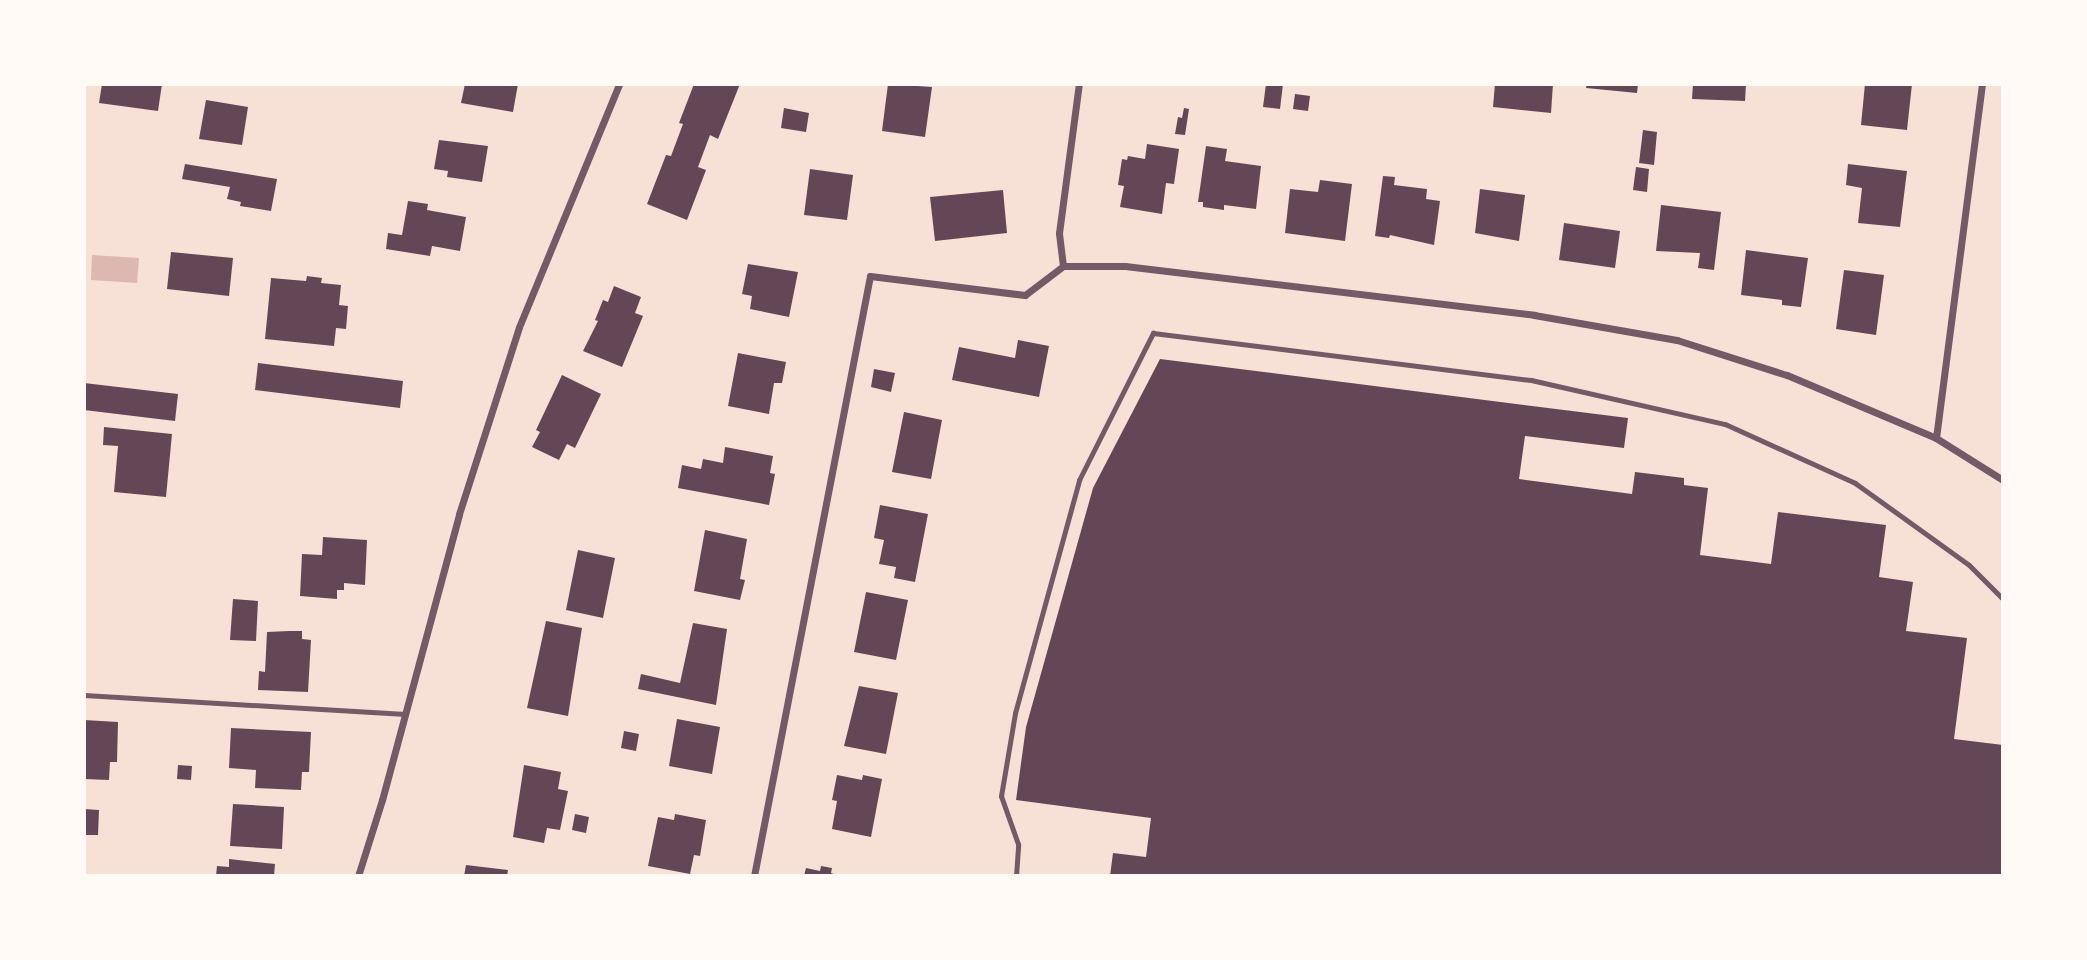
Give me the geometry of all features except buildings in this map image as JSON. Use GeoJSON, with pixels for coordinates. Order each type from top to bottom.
{"type":"FeatureCollection","features":[{"type":"Feature","properties":{"kind":"street"},"geometry":{"type":"LineString","coordinates":[[358,876],[459,514],[522,318],[619,84]]}},
{"type":"Feature","properties":{"kind":"street"},"geometry":{"type":"LineString","coordinates":[[1063,266],[1059,233],[1079,84]]}},
{"type":"Feature","properties":{"kind":"street"},"geometry":{"type":"LineString","coordinates":[[1936,439],[1982,84]]}},
{"type":"Feature","properties":{"kind":"street"},"geometry":{"type":"LineString","coordinates":[[754,876],[870,276],[1025,295],[1063,266],[1125,266],[1521,313],[1676,340],[1787,375],[1936,439],[2003,480]]}},
{"type":"Feature","properties":{"kind":"lane"},"geometry":{"type":"LineString","coordinates":[[1016,876],[1018,844],[1001,796],[1015,713],[1079,480],[1153,334],[1531,380],[1725,424],[1855,482],[1969,565],[2003,599]]}},
{"type":"Feature","properties":{"kind":"lane"},"geometry":{"type":"LineString","coordinates":[[84,695],[405,714]]}},
{"type":"Feature","properties":{"kind":"shaded area"},"geometry":{"type":"Polygon","coordinates":[[[92,255],[139,258],[137,283],[91,280],[92,255]]]}}]}
